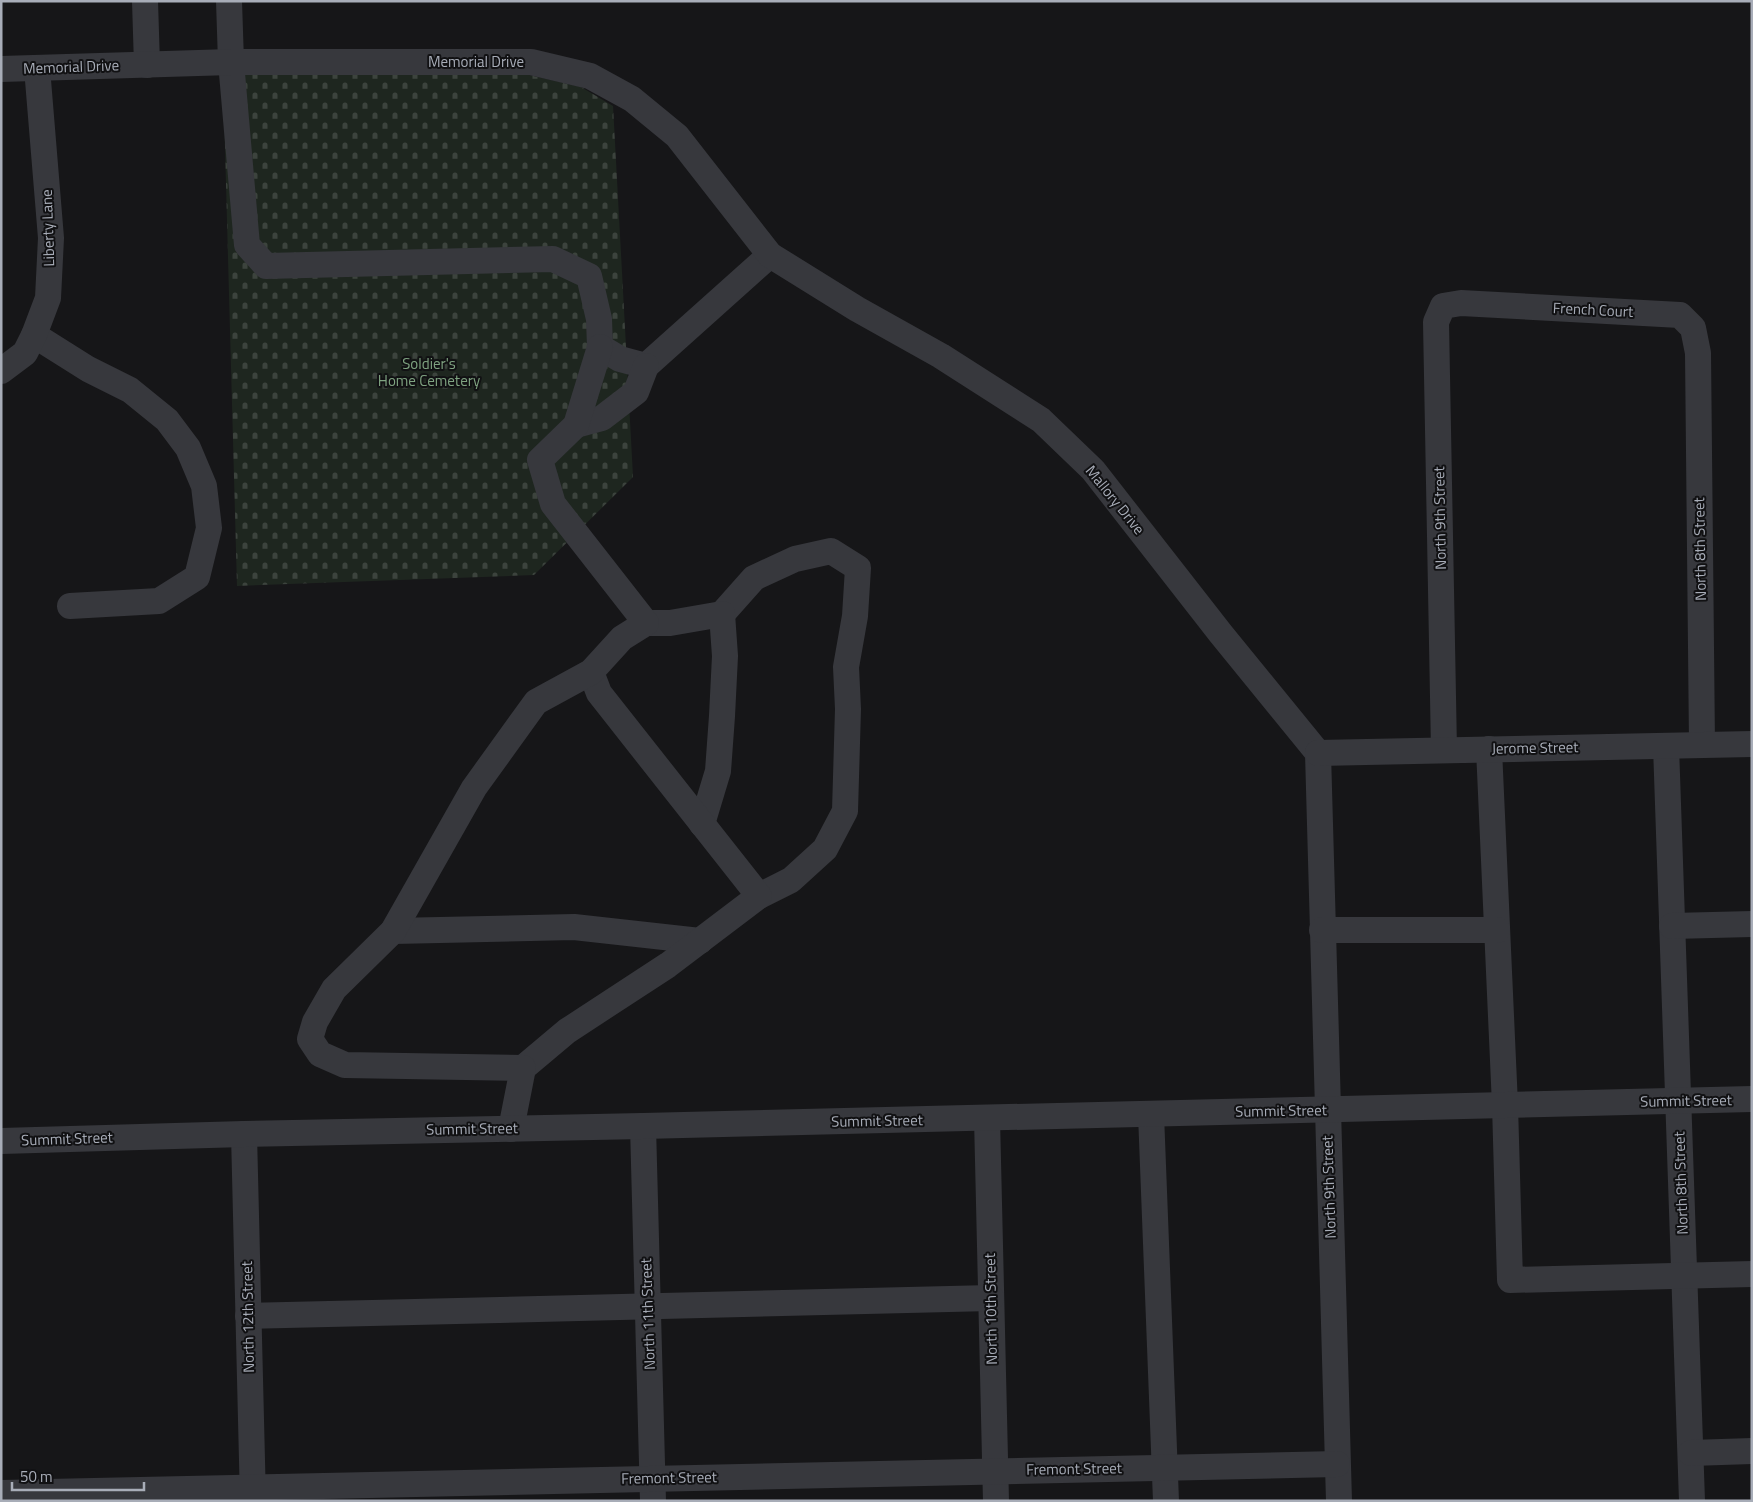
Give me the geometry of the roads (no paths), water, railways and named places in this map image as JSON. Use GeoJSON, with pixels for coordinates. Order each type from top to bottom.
{"type":"FeatureCollection","features":[{"type":"Feature","properties":{"kind":"street"},"geometry":{"type":"LineString","coordinates":[[145,1],[147,65]]}},
{"type":"Feature","properties":{"kind":"street"},"geometry":{"type":"LineString","coordinates":[[229,1],[231,62],[247,245],[266,266],[553,258],[589,276],[600,319],[600,348],[576,425],[540,460],[553,504],[646,624]]}},
{"type":"Feature","properties":{"kind":"street","name":"Memorial Drive"},"geometry":{"type":"LineString","coordinates":[[1,69],[231,62],[531,62],[590,76],[632,99],[677,136],[770,255],[857,308]]}},
{"type":"Feature","properties":{"kind":"street","name":"Liberty Lane"},"geometry":{"type":"LineString","coordinates":[[1,372],[25,353],[48,298],[51,238],[37,68]]}},
{"type":"Feature","properties":{"kind":"street"},"geometry":{"type":"LineString","coordinates":[[576,425],[602,418],[636,392],[646,366],[770,255]]}},
{"type":"Feature","properties":{"kind":"street","name":"French Court"},"geometry":{"type":"LineString","coordinates":[[1461,303],[1680,314],[1693,328],[1698,353]]}},
{"type":"Feature","properties":{"kind":"street","name":"North 9th Street"},"geometry":{"type":"LineString","coordinates":[[1444,750],[1436,322],[1443,306],[1461,303]]}},
{"type":"Feature","properties":{"kind":"street","name":"Mallory Drive"},"geometry":{"type":"LineString","coordinates":[[857,308],[941,356],[1041,420],[1093,470],[1221,634],[1318,753]]}},
{"type":"Feature","properties":{"kind":"street"},"geometry":{"type":"LineString","coordinates":[[34,335],[88,369],[130,390],[166,420],[188,448],[204,486],[209,528],[197,576],[158,601],[70,606]]}},
{"type":"Feature","properties":{"kind":"street"},"geometry":{"type":"LineString","coordinates":[[600,348],[620,359],[646,366]]}},
{"type":"Feature","properties":{"kind":"street","name":"North 8th Street"},"geometry":{"type":"LineString","coordinates":[[1698,353],[1702,745]]}},
{"type":"Feature","properties":{"kind":"street"},"geometry":{"type":"LineString","coordinates":[[511,1129],[523,1068],[567,1030],[668,966],[759,896],[791,880],[825,849],[846,811],[848,709],[846,667],[855,616],[858,568],[832,551],[795,559],[754,578],[722,614],[670,623],[646,624],[622,638],[591,672],[536,702],[474,788],[393,930],[334,989],[315,1022],[310,1038],[320,1054],[345,1065],[523,1068]]}},
{"type":"Feature","properties":{"kind":"street"},"geometry":{"type":"LineString","coordinates":[[702,824],[718,771],[725,656],[722,614]]}},
{"type":"Feature","properties":{"kind":"street"},"geometry":{"type":"LineString","coordinates":[[591,672],[598,694],[759,896]]}},
{"type":"Feature","properties":{"kind":"street","name":"Jerome Street"},"geometry":{"type":"LineString","coordinates":[[1318,753],[1752,744]]}},
{"type":"Feature","properties":{"kind":"street","name":"North 8th Street"},"geometry":{"type":"LineString","coordinates":[[1666,746],[1692,1501]]}},
{"type":"Feature","properties":{"kind":"street"},"geometry":{"type":"LineString","coordinates":[[1490,750],[1505,1104],[1510,1280],[1752,1274]]}},
{"type":"Feature","properties":{"kind":"street","name":"North 9th Street"},"geometry":{"type":"LineString","coordinates":[[1318,753],[1338,1501]]}},
{"type":"Feature","properties":{"kind":"street"},"geometry":{"type":"LineString","coordinates":[[1672,926],[1752,924]]}},
{"type":"Feature","properties":{"kind":"street"},"geometry":{"type":"LineString","coordinates":[[393,930],[574,927],[700,941]]}},
{"type":"Feature","properties":{"kind":"street"},"geometry":{"type":"LineString","coordinates":[[1322,930],[1498,930]]}},
{"type":"Feature","properties":{"kind":"street","name":"Summit Street"},"geometry":{"type":"LineString","coordinates":[[1,1141],[1752,1099]]}},
{"type":"Feature","properties":{"kind":"street"},"geometry":{"type":"LineString","coordinates":[[1151,1114],[1166,1501]]}},
{"type":"Feature","properties":{"kind":"street","name":"North 10th Street"},"geometry":{"type":"LineString","coordinates":[[987,1118],[996,1501]]}},
{"type":"Feature","properties":{"kind":"street","name":"North 11th Street"},"geometry":{"type":"LineString","coordinates":[[643,1126],[652,1490]]}},
{"type":"Feature","properties":{"kind":"street","name":"North 12th Street"},"geometry":{"type":"LineString","coordinates":[[244,1134],[253,1494]]}},
{"type":"Feature","properties":{"kind":"street"},"geometry":{"type":"LineString","coordinates":[[248,1316],[991,1298]]}},
{"type":"Feature","properties":{"kind":"street"},"geometry":{"type":"LineString","coordinates":[[1691,1452],[1752,1451]]}},
{"type":"Feature","properties":{"kind":"street","name":"Fremont Street"},"geometry":{"type":"LineString","coordinates":[[1,1493],[253,1494],[652,1490],[994,1471],[1337,1464]]}},
{"type":"Feature","properties":{"kind":"park label","name":"Soldier's Home Cemetery"},"geometry":{"type":"Point","coordinates":[429,372]}}]}
